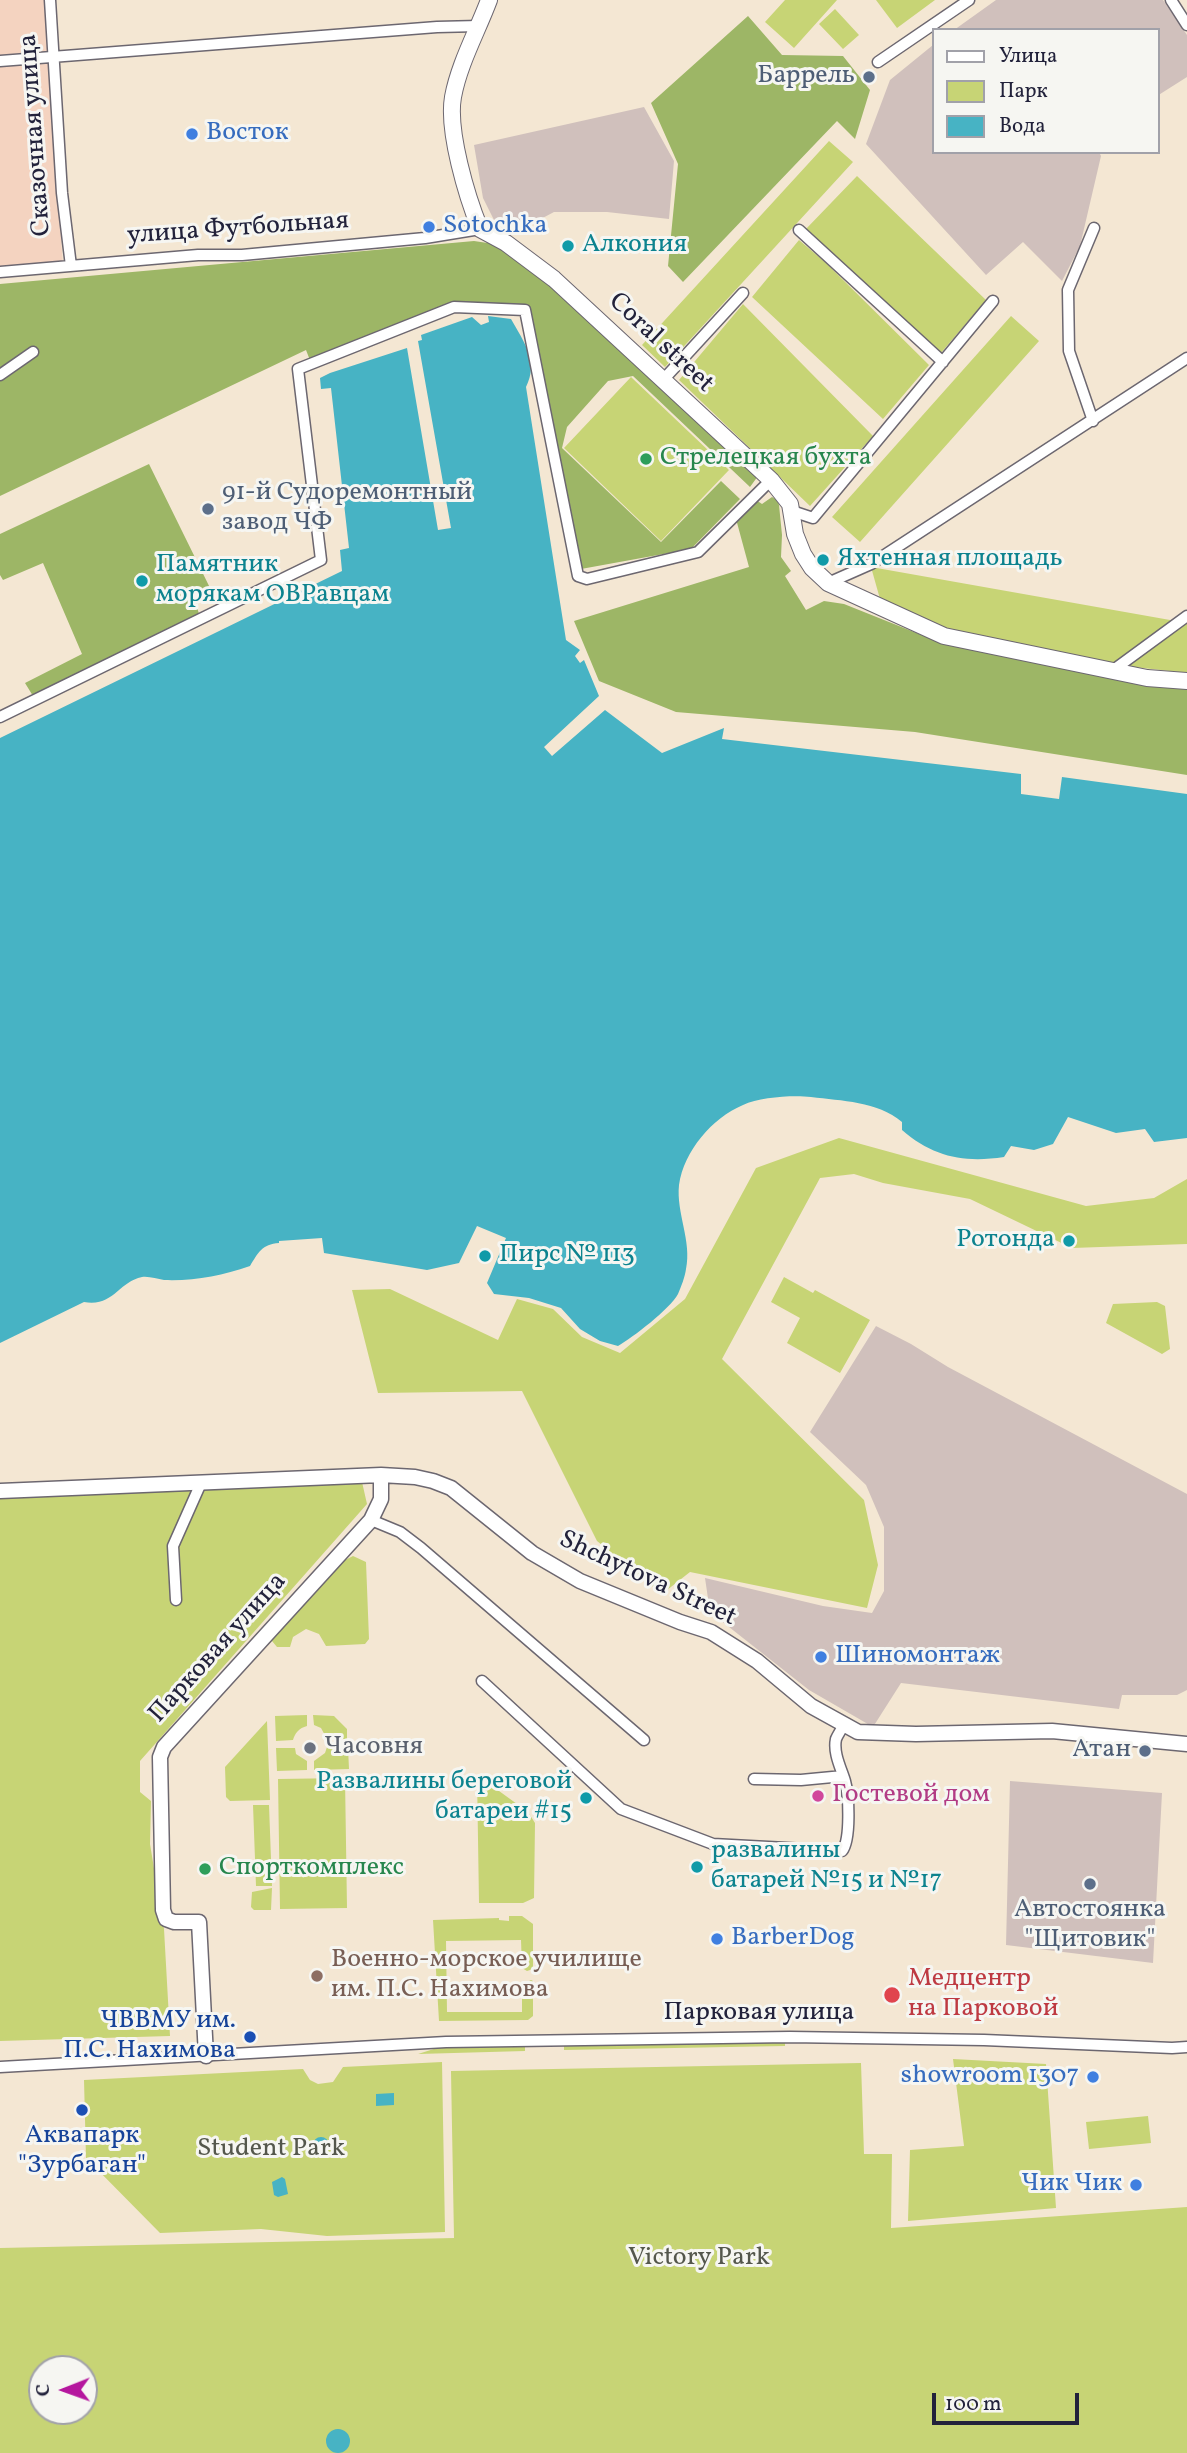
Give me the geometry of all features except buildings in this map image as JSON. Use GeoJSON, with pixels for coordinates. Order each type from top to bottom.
{"type":"FeatureCollection","features":[{"type":"Feature","properties":{"kind":"main road"},"geometry":{"type":"LineString","coordinates":[[480,229],[471,207],[451,115],[456,85],[489,0]]}},
{"type":"Feature","properties":{"kind":"main road","name":"Coral street"},"geometry":{"type":"LineString","coordinates":[[480,229],[506,243],[554,279],[771,480],[783,493],[792,511]]}},
{"type":"Feature","properties":{"kind":"main road"},"geometry":{"type":"LineString","coordinates":[[792,511],[799,545],[823,579],[944,636],[1147,678],[1187,681]]}},
{"type":"Feature","properties":{"kind":"street","name":"Сказочная улица"},"geometry":{"type":"LineString","coordinates":[[50,0],[62,192],[71,266]]}},
{"type":"Feature","properties":{"kind":"street"},"geometry":{"type":"LineString","coordinates":[[878,62],[969,0]]}},
{"type":"Feature","properties":{"kind":"street"},"geometry":{"type":"LineString","coordinates":[[1171,0],[1187,25]]}},
{"type":"Feature","properties":{"kind":"street"},"geometry":{"type":"LineString","coordinates":[[0,61],[479,26]]}},
{"type":"Feature","properties":{"kind":"street"},"geometry":{"type":"LineString","coordinates":[[1093,421],[1069,351],[1068,290],[1094,228]]}},
{"type":"Feature","properties":{"kind":"street","name":"улица Футбольная"},"geometry":{"type":"LineString","coordinates":[[0,271],[198,255],[242,255],[425,239],[480,229]]}},
{"type":"Feature","properties":{"kind":"street"},"geometry":{"type":"LineString","coordinates":[[799,230],[943,362]]}},
{"type":"Feature","properties":{"kind":"street"},"geometry":{"type":"LineString","coordinates":[[663,380],[743,293]]}},
{"type":"Feature","properties":{"kind":"street"},"geometry":{"type":"LineString","coordinates":[[792,511],[813,518],[993,301]]}},
{"type":"Feature","properties":{"kind":"street"},"geometry":{"type":"LineString","coordinates":[[0,717],[321,560],[298,369],[454,307],[525,310],[578,576],[587,579],[698,552],[771,480]]}},
{"type":"Feature","properties":{"kind":"street"},"geometry":{"type":"LineString","coordinates":[[0,375],[33,352]]}},
{"type":"Feature","properties":{"kind":"street"},"geometry":{"type":"LineString","coordinates":[[823,579],[871,564],[1187,358]]}},
{"type":"Feature","properties":{"kind":"street"},"geometry":{"type":"LineString","coordinates":[[1112,671],[1182,624],[1187,616]]}},
{"type":"Feature","properties":{"kind":"street","name":"Shchytova Street"},"geometry":{"type":"LineString","coordinates":[[0,1491],[381,1475],[415,1477],[451,1488],[532,1553],[580,1581],[711,1632],[757,1661],[811,1706],[858,1731],[916,1734],[1052,1731],[1187,1744]]}},
{"type":"Feature","properties":{"kind":"street","name":"Парковая улица"},"geometry":{"type":"LineString","coordinates":[[206,2056],[199,1923],[174,1922],[166,1919],[163,1910],[160,1757],[164,1747],[208,1696],[371,1520],[381,1499],[381,1475]]}},
{"type":"Feature","properties":{"kind":"street"},"geometry":{"type":"LineString","coordinates":[[176,1600],[173,1546],[201,1483]]}},
{"type":"Feature","properties":{"kind":"street"},"geometry":{"type":"LineString","coordinates":[[371,1520],[400,1532],[421,1548],[644,1740]]}},
{"type":"Feature","properties":{"kind":"street"},"geometry":{"type":"LineString","coordinates":[[482,1681],[621,1809],[713,1844],[842,1851],[847,1842],[848,1799],[838,1762],[836,1740],[844,1724]]}},
{"type":"Feature","properties":{"kind":"street"},"geometry":{"type":"LineString","coordinates":[[754,1779],[800,1780],[843,1776]]}},
{"type":"Feature","properties":{"kind":"street","name":"Парковая улица"},"geometry":{"type":"LineString","coordinates":[[0,2067],[446,2042],[790,2037],[1187,2047]]}},
{"type":"Feature","properties":{"kind":"shaded area"},"geometry":{"type":"Polygon","coordinates":[[[0,0],[45,0],[63,267],[0,272],[0,0]]]}},
{"type":"Feature","properties":{"kind":"shaded area"},"geometry":{"type":"Polygon","coordinates":[[[996,0],[1163,0],[1187,35],[1187,77],[1159,95],[1159,28],[957,28],[996,0]]]}},
{"type":"Feature","properties":{"kind":"shaded area"},"geometry":{"type":"Polygon","coordinates":[[[932,46],[932,154],[1100,154],[1080,246],[1062,281],[1023,242],[986,275],[866,144],[890,80],[932,46]]]}},
{"type":"Feature","properties":{"kind":"shaded area"},"geometry":{"type":"Polygon","coordinates":[[[644,107],[674,161],[669,219],[607,212],[554,212],[537,221],[496,224],[483,198],[474,145],[644,107]]]}},
{"type":"Feature","properties":{"kind":"shaded area"},"geometry":{"type":"Polygon","coordinates":[[[876,1326],[1187,1494],[1187,1690],[1177,1695],[1122,1695],[1119,1709],[901,1683],[873,1727],[809,1690],[710,1612],[705,1578],[823,1606],[872,1613],[884,1591],[884,1527],[866,1485],[810,1432],[876,1326]]]}},
{"type":"Feature","properties":{"kind":"shaded area"},"geometry":{"type":"Polygon","coordinates":[[[1010,1781],[1162,1793],[1153,1963],[1006,1945],[1010,1781]]]}},
{"type":"Feature","properties":{"kind":"green space"},"geometry":{"type":"Polygon","coordinates":[[[785,0],[837,0],[794,48],[765,22],[785,0]]]}},
{"type":"Feature","properties":{"kind":"green space"},"geometry":{"type":"Polygon","coordinates":[[[876,0],[935,0],[897,28],[876,0]]]}},
{"type":"Feature","properties":{"kind":"green space"},"geometry":{"type":"Polygon","coordinates":[[[835,9],[859,35],[843,49],[819,24],[835,9]]]}},
{"type":"Feature","properties":{"kind":"green space"},"geometry":{"type":"Polygon","coordinates":[[[748,16],[782,55],[843,56],[870,90],[855,139],[837,121],[683,282],[668,266],[678,164],[651,103],[748,16]]]}},
{"type":"Feature","properties":{"kind":"green space"},"geometry":{"type":"Polygon","coordinates":[[[829,141],[853,162],[665,367],[642,345],[829,141]]]}},
{"type":"Feature","properties":{"kind":"green space"},"geometry":{"type":"Polygon","coordinates":[[[857,176],[986,300],[940,354],[805,230],[857,176]]]}},
{"type":"Feature","properties":{"kind":"green space"},"geometry":{"type":"Polygon","coordinates":[[[799,240],[826,263],[929,365],[883,419],[752,297],[799,240]]]}},
{"type":"Feature","properties":{"kind":"green space"},"geometry":{"type":"Polygon","coordinates":[[[474,241],[501,245],[547,279],[758,476],[750,487],[633,376],[608,381],[567,427],[562,448],[661,542],[721,481],[740,499],[691,549],[581,569],[552,423],[518,304],[465,308],[313,368],[306,350],[0,496],[0,284],[474,241]]]}},
{"type":"Feature","properties":{"kind":"green space"},"geometry":{"type":"Polygon","coordinates":[[[743,304],[873,436],[810,506],[679,380],[743,304]]]}},
{"type":"Feature","properties":{"kind":"green space"},"geometry":{"type":"Polygon","coordinates":[[[1011,316],[1039,341],[860,542],[832,517],[1011,316]]]}},
{"type":"Feature","properties":{"kind":"green space","name":"Стрелецкая бухта"},"geometry":{"type":"Polygon","coordinates":[[[631,377],[729,470],[661,541],[564,448],[631,377]]]}},
{"type":"Feature","properties":{"kind":"green space"},"geometry":{"type":"Polygon","coordinates":[[[149,464],[213,594],[196,604],[200,617],[33,696],[25,683],[82,654],[43,563],[3,580],[0,575],[0,534],[149,464]]]}},
{"type":"Feature","properties":{"kind":"green space"},"geometry":{"type":"Polygon","coordinates":[[[772,497],[779,505],[781,557],[791,571],[785,576],[806,610],[824,601],[844,604],[939,642],[1141,685],[1187,689],[1187,775],[915,732],[676,712],[599,681],[574,621],[749,567],[736,519],[756,500],[762,504],[772,497]]]}},
{"type":"Feature","properties":{"kind":"green space"},"geometry":{"type":"Polygon","coordinates":[[[871,567],[1187,623],[1187,673],[1108,664],[949,634],[880,599],[871,567]]]}},
{"type":"Feature","properties":{"kind":"green space"},"geometry":{"type":"Polygon","coordinates":[[[839,1138],[1086,1206],[1154,1198],[1187,1179],[1187,1244],[1072,1248],[970,1199],[883,1183],[854,1174],[820,1178],[722,1359],[864,1500],[878,1565],[867,1608],[690,1572],[662,1594],[597,1541],[522,1391],[378,1393],[352,1290],[390,1289],[498,1340],[517,1299],[553,1309],[582,1337],[620,1353],[685,1299],[756,1168],[839,1138]]]}},
{"type":"Feature","properties":{"kind":"green space"},"geometry":{"type":"Polygon","coordinates":[[[784,1277],[813,1293],[815,1290],[870,1320],[840,1373],[787,1343],[800,1318],[771,1302],[784,1277]]]}},
{"type":"Feature","properties":{"kind":"green space"},"geometry":{"type":"Polygon","coordinates":[[[1157,1302],[1165,1306],[1170,1349],[1162,1354],[1106,1323],[1113,1304],[1157,1302]]]}},
{"type":"Feature","properties":{"kind":"green space"},"geometry":{"type":"Polygon","coordinates":[[[362,1482],[367,1504],[140,1761],[140,1792],[151,1801],[150,1844],[164,1929],[170,2036],[0,2041],[0,1497],[362,1482]]]}},
{"type":"Feature","properties":{"kind":"green space"},"geometry":{"type":"Polygon","coordinates":[[[353,1556],[366,1562],[369,1639],[365,1644],[326,1646],[319,1634],[306,1629],[293,1637],[290,1647],[277,1647],[272,1641],[274,1633],[343,1561],[353,1556]]]}},
{"type":"Feature","properties":{"kind":"green space"},"geometry":{"type":"Polygon","coordinates":[[[307,1715],[307,1726],[298,1731],[293,1740],[276,1741],[275,1716],[307,1715]]]}},
{"type":"Feature","properties":{"kind":"green space"},"geometry":{"type":"Polygon","coordinates":[[[313,1715],[334,1716],[347,1729],[347,1739],[327,1739],[321,1728],[314,1725],[313,1715]]]}},
{"type":"Feature","properties":{"kind":"green space"},"geometry":{"type":"Polygon","coordinates":[[[267,1721],[270,1800],[230,1801],[226,1797],[225,1767],[267,1721]]]}},
{"type":"Feature","properties":{"kind":"green space"},"geometry":{"type":"Polygon","coordinates":[[[327,1747],[348,1748],[349,1769],[314,1770],[314,1761],[325,1753],[327,1747]]]}},
{"type":"Feature","properties":{"kind":"green space"},"geometry":{"type":"Polygon","coordinates":[[[276,1748],[295,1748],[296,1754],[307,1761],[307,1770],[277,1771],[276,1748]]]}},
{"type":"Feature","properties":{"kind":"green space"},"geometry":{"type":"Polygon","coordinates":[[[477,1775],[528,1812],[535,1823],[534,1898],[523,1903],[479,1903],[477,1775]]]}},
{"type":"Feature","properties":{"kind":"green space"},"geometry":{"type":"Polygon","coordinates":[[[345,1778],[347,1908],[280,1909],[278,1779],[345,1778]]]}},
{"type":"Feature","properties":{"kind":"green space"},"geometry":{"type":"Polygon","coordinates":[[[253,1805],[269,1805],[272,1886],[256,1886],[253,1805]]]}},
{"type":"Feature","properties":{"kind":"green space"},"geometry":{"type":"Polygon","coordinates":[[[272,1888],[271,1910],[254,1910],[251,1907],[252,1892],[272,1888]]]}},
{"type":"Feature","properties":{"kind":"green space"},"geometry":{"type":"Polygon","coordinates":[[[509,1916],[522,1916],[533,1924],[533,1969],[527,1971],[522,1968],[521,1940],[446,1941],[447,2012],[522,2012],[522,1985],[531,1980],[533,2016],[528,2020],[439,2021],[433,1920],[499,1918],[509,1921],[509,1916]]]}},
{"type":"Feature","properties":{"kind":"green space"},"geometry":{"type":"Polygon","coordinates":[[[785,2041],[785,2046],[564,2050],[564,2045],[785,2041]]]}},
{"type":"Feature","properties":{"kind":"green space"},"geometry":{"type":"Polygon","coordinates":[[[525,2046],[525,2051],[418,2054],[437,2048],[525,2046]]]}},
{"type":"Feature","properties":{"kind":"green space"},"geometry":{"type":"Polygon","coordinates":[[[953,2059],[1046,2064],[1056,2208],[908,2221],[910,2150],[964,2146],[953,2059]]]}},
{"type":"Feature","properties":{"kind":"green space","name":"Student Park"},"geometry":{"type":"Polygon","coordinates":[[[442,2062],[445,2232],[327,2236],[261,2229],[160,2233],[86,2158],[84,2080],[303,2069],[310,2080],[318,2084],[333,2082],[343,2067],[442,2062]]]}},
{"type":"Feature","properties":{"kind":"green space","name":"Victory Park"},"geometry":{"type":"Polygon","coordinates":[[[861,2063],[864,2154],[892,2154],[891,2228],[1187,2207],[1187,2453],[0,2453],[0,2248],[454,2238],[451,2071],[861,2063]]]}},
{"type":"Feature","properties":{"kind":"green space"},"geometry":{"type":"Polygon","coordinates":[[[1148,2116],[1151,2143],[1089,2149],[1086,2122],[1148,2116]]]}},
{"type":"Feature","properties":{"kind":"water"},"geometry":{"type":"Polygon","coordinates":[[[488,316],[511,319],[528,352],[531,369],[526,387],[566,640],[580,650],[575,656],[580,663],[584,660],[599,696],[544,747],[552,756],[605,710],[662,753],[724,728],[722,739],[1021,774],[1021,794],[1059,799],[1062,777],[1187,794],[1187,1138],[1154,1142],[1145,1129],[1116,1133],[1068,1117],[1053,1144],[1034,1150],[1011,1146],[1004,1157],[962,1158],[925,1146],[902,1130],[902,1122],[870,1106],[804,1096],[767,1098],[750,1102],[721,1118],[693,1148],[679,1185],[687,1248],[682,1285],[667,1307],[618,1346],[600,1341],[580,1329],[561,1308],[529,1298],[494,1294],[487,1283],[506,1238],[477,1226],[459,1263],[427,1270],[324,1253],[322,1238],[279,1241],[261,1250],[250,1266],[197,1279],[164,1280],[142,1277],[127,1284],[109,1298],[94,1303],[84,1302],[0,1343],[0,738],[342,571],[340,550],[349,548],[331,388],[321,389],[320,378],[330,373],[407,348],[438,530],[451,528],[418,341],[422,340],[421,335],[472,317],[481,325],[489,322],[488,316]]]}},
{"type":"Feature","properties":{"kind":"water"},"geometry":{"type":"Polygon","coordinates":[[[394,2093],[394,2105],[376,2106],[376,2094],[394,2093]]]}},
{"type":"Feature","properties":{"kind":"water"},"geometry":{"type":"Polygon","coordinates":[[[321,2137],[327,2139],[327,2151],[321,2153],[315,2151],[313,2145],[315,2139],[321,2137]]]}},
{"type":"Feature","properties":{"kind":"water"},"geometry":{"type":"Polygon","coordinates":[[[282,2177],[285,2179],[288,2194],[278,2197],[274,2195],[272,2182],[282,2177]]]}},
{"type":"Feature","properties":{"kind":"water"},"geometry":{"type":"Polygon","coordinates":[[[338,2429],[349,2436],[350,2441],[343,2452],[338,2453],[327,2446],[326,2441],[333,2430],[338,2429]]]}},
{"type":"Feature","properties":{"kind":"place","name":"Баррель"},"geometry":{"type":"Point","coordinates":[869,77]}},
{"type":"Feature","properties":{"kind":"place","name":"Восток"},"geometry":{"type":"Point","coordinates":[192,134]}},
{"type":"Feature","properties":{"kind":"place","name":"Sotochka"},"geometry":{"type":"Point","coordinates":[429,227]}},
{"type":"Feature","properties":{"kind":"place","name":"Алкония"},"geometry":{"type":"Point","coordinates":[568,246]}},
{"type":"Feature","properties":{"kind":"place","name":"Стрелецкая бухта"},"geometry":{"type":"Point","coordinates":[646,459]}},
{"type":"Feature","properties":{"kind":"place","name":"91-й Судоремонтный завод ЧФ"},"geometry":{"type":"Point","coordinates":[208,509]}},
{"type":"Feature","properties":{"kind":"place","name":"Яхтенная площадь"},"geometry":{"type":"Point","coordinates":[823,560]}},
{"type":"Feature","properties":{"kind":"place","name":"Памятник морякам ОВРавцам"},"geometry":{"type":"Point","coordinates":[142,581]}},
{"type":"Feature","properties":{"kind":"place","name":"Ротонда"},"geometry":{"type":"Point","coordinates":[1069,1241]}},
{"type":"Feature","properties":{"kind":"place","name":"Пирс № 113"},"geometry":{"type":"Point","coordinates":[485,1256]}},
{"type":"Feature","properties":{"kind":"place","name":"Шиномонтаж"},"geometry":{"type":"Point","coordinates":[821,1657]}},
{"type":"Feature","properties":{"kind":"place","name":"Часовня"},"geometry":{"type":"Point","coordinates":[310,1748]}},
{"type":"Feature","properties":{"kind":"place","name":"Атан"},"geometry":{"type":"Point","coordinates":[1145,1751]}},
{"type":"Feature","properties":{"kind":"place","name":"Гостевой дом"},"geometry":{"type":"Point","coordinates":[818,1796]}},
{"type":"Feature","properties":{"kind":"place","name":"Развалины береговой батареи #15"},"geometry":{"type":"Point","coordinates":[586,1798]}},
{"type":"Feature","properties":{"kind":"place","name":"развалины батарей №15 и №17"},"geometry":{"type":"Point","coordinates":[697,1867]}},
{"type":"Feature","properties":{"kind":"place","name":"Спорткомплекс"},"geometry":{"type":"Point","coordinates":[205,1869]}},
{"type":"Feature","properties":{"kind":"place","name":"Автостоянка \"Щитовик\""},"geometry":{"type":"Point","coordinates":[1090,1884]}},
{"type":"Feature","properties":{"kind":"place","name":"BarberDog"},"geometry":{"type":"Point","coordinates":[717,1939]}},
{"type":"Feature","properties":{"kind":"place","name":"Военно-морское училище им. П.С. Нахимова"},"geometry":{"type":"Point","coordinates":[317,1976]}},
{"type":"Feature","properties":{"kind":"place","name":"Медцентр на Парковой"},"geometry":{"type":"Point","coordinates":[892,1995]}},
{"type":"Feature","properties":{"kind":"place","name":"ЧВВМУ им. П.С. Нахимова"},"geometry":{"type":"Point","coordinates":[250,2037]}},
{"type":"Feature","properties":{"kind":"place","name":"showroom 1307"},"geometry":{"type":"Point","coordinates":[1093,2077]}},
{"type":"Feature","properties":{"kind":"place","name":"Аквапарк \"Зурбаган\""},"geometry":{"type":"Point","coordinates":[82,2110]}},
{"type":"Feature","properties":{"kind":"place","name":"Чик Чик"},"geometry":{"type":"Point","coordinates":[1136,2185]}}]}
